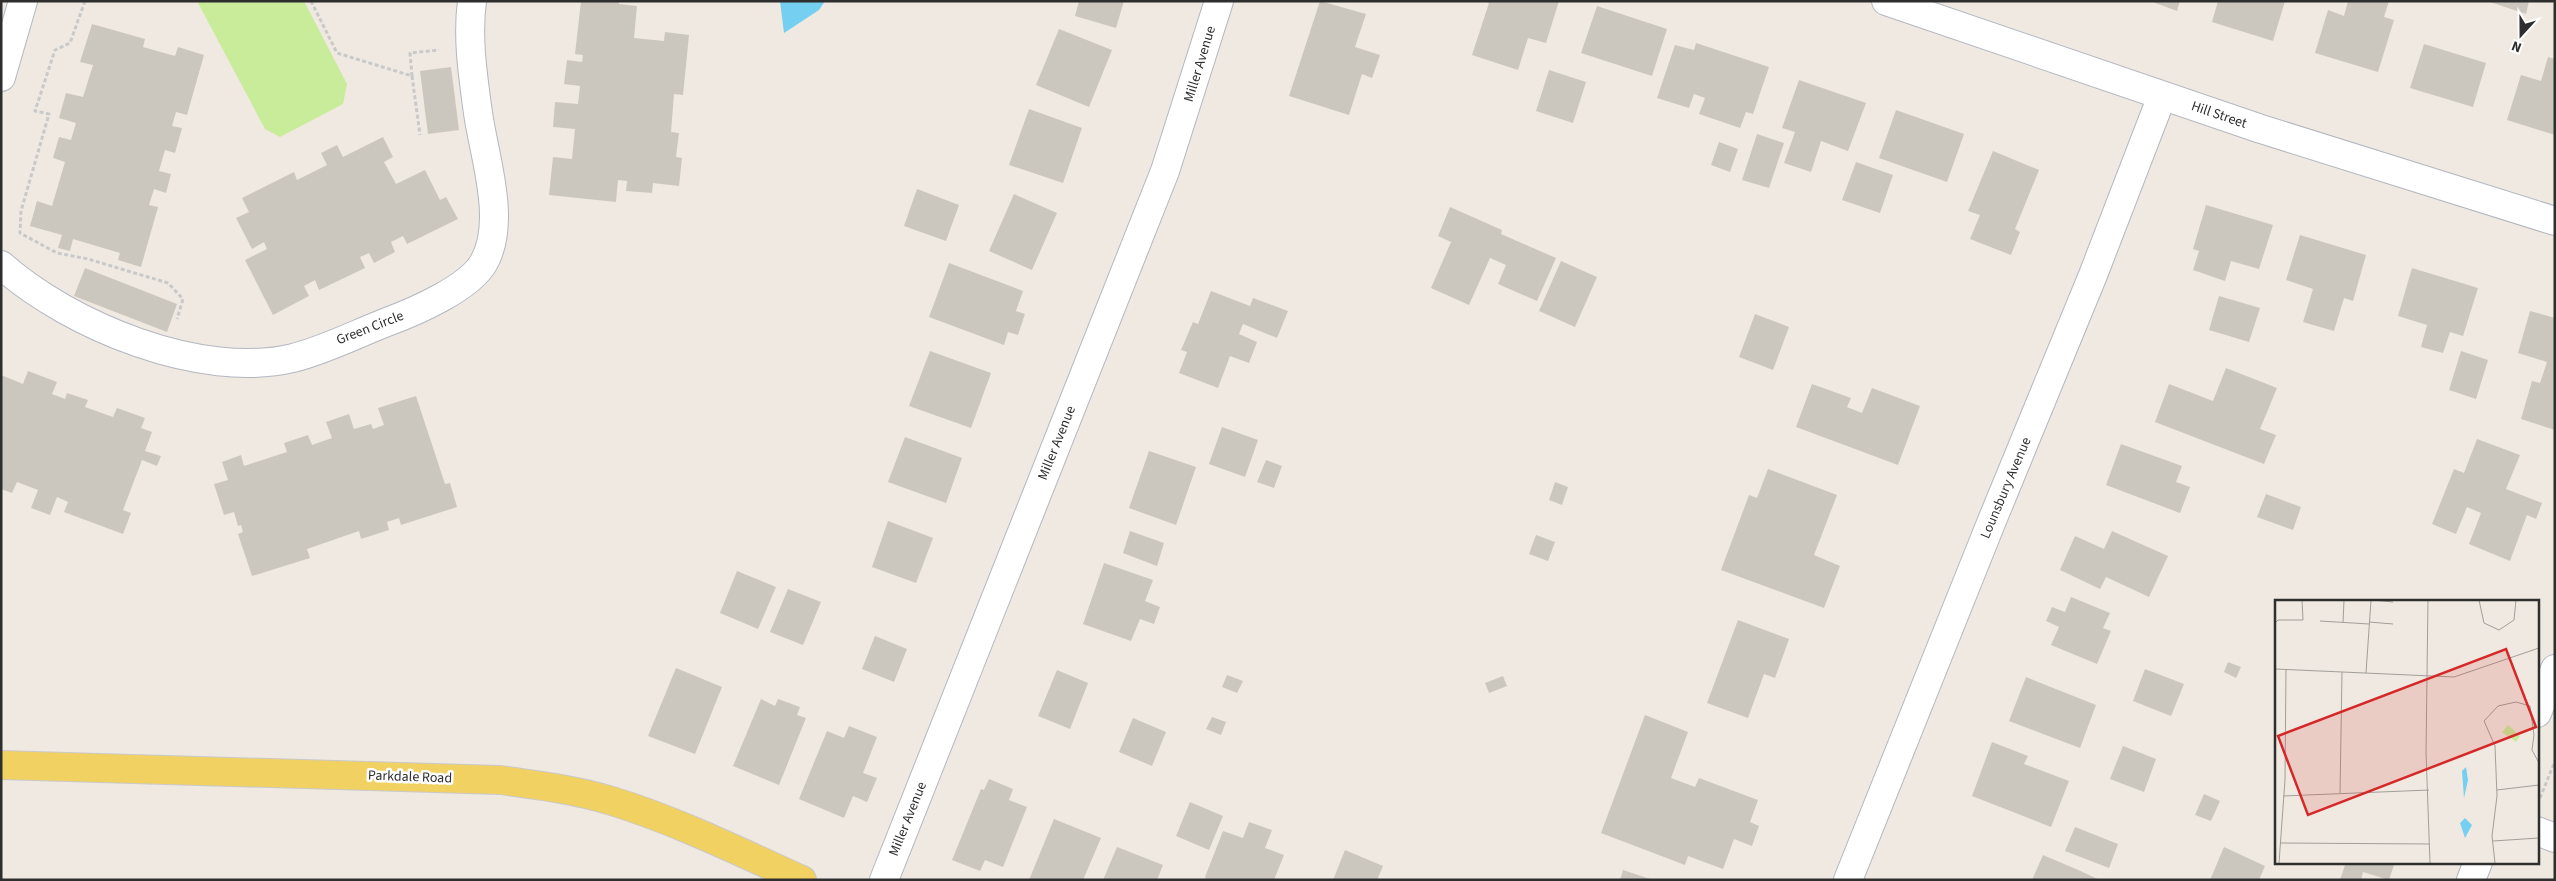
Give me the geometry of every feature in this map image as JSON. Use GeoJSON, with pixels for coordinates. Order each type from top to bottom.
{"type":"FeatureCollection","features":[{"type":"Feature","properties":{"kind":"main road","name":"Parkdale Road"},"geometry":{"type":"LineString","coordinates":[[1,765],[481,779],[538,785],[581,793],[629,807],[703,836],[802,880]]}},
{"type":"Feature","properties":{"kind":"street"},"geometry":{"type":"LineString","coordinates":[[1,78],[24,1]]}},
{"type":"Feature","properties":{"kind":"street","name":"Green Circle"},"geometry":{"type":"LineString","coordinates":[[1,265],[55,306],[98,327],[148,346],[196,357],[245,362],[293,358],[399,318],[472,277],[484,262],[492,239],[494,216],[469,27],[472,1]]}},
{"type":"Feature","properties":{"kind":"street","name":"Miller Avenue"},"geometry":{"type":"LineString","coordinates":[[884,880],[1165,171],[1219,1]]}},
{"type":"Feature","properties":{"kind":"street","name":"Hill Street"},"geometry":{"type":"LineString","coordinates":[[1886,1],[2162,96],[2555,221]]}},
{"type":"Feature","properties":{"kind":"street","name":"Lounsbury Avenue"},"geometry":{"type":"LineString","coordinates":[[1848,880],[1987,532],[2093,275],[2162,96]]}},
{"type":"Feature","properties":{"kind":"street"},"geometry":{"type":"LineString","coordinates":[[2538,710],[2555,668]]}},
{"type":"Feature","properties":{"kind":"street"},"geometry":{"type":"LineString","coordinates":[[2538,831],[2555,838]]}},
{"type":"Feature","properties":{"kind":"street"},"geometry":{"type":"LineString","coordinates":[[2471,880],[2477,864]]}},
{"type":"Feature","properties":{"kind":"path"},"geometry":{"type":"LineString","coordinates":[[85,1],[70,43],[55,50],[36,111],[49,114],[22,211],[20,233],[57,252],[88,259],[168,283],[183,299],[166,350]]}},
{"type":"Feature","properties":{"kind":"path"},"geometry":{"type":"LineString","coordinates":[[311,1],[337,53],[412,76]]}},
{"type":"Feature","properties":{"kind":"path"},"geometry":{"type":"LineString","coordinates":[[420,135],[410,53],[471,47]]}},
{"type":"Feature","properties":{"kind":"path"},"geometry":{"type":"LineString","coordinates":[[2538,802],[2555,761]]}},
{"type":"Feature","properties":{"kind":"green space"},"geometry":{"type":"Polygon","coordinates":[[[197,1],[304,1],[347,84],[343,104],[280,137],[265,129],[197,1]]]}},
{"type":"Feature","properties":{"kind":"water"},"geometry":{"type":"Polygon","coordinates":[[[780,1],[825,1],[819,10],[784,33],[780,1]]]}},
{"type":"Feature","properties":{"kind":"building"},"geometry":{"type":"Polygon","coordinates":[[[581,1],[619,1],[619,4],[637,6],[634,38],[664,41],[665,32],[689,35],[683,95],[674,94],[671,132],[679,133],[676,157],[682,158],[679,186],[653,183],[652,193],[626,191],[627,181],[618,180],[616,202],[549,195],[553,157],[572,159],[575,129],[553,127],[555,102],[578,104],[580,86],[564,84],[567,60],[582,62],[583,55],[575,54],[581,1]]]}},
{"type":"Feature","properties":{"kind":"building"},"geometry":{"type":"Polygon","coordinates":[[[1079,1],[1124,1],[1116,28],[1075,16],[1079,1]]]}},
{"type":"Feature","properties":{"kind":"building"},"geometry":{"type":"Polygon","coordinates":[[[1320,1],[1366,14],[1355,47],[1380,55],[1372,78],[1362,74],[1349,115],[1289,96],[1320,1]]]}},
{"type":"Feature","properties":{"kind":"building"},"geometry":{"type":"Polygon","coordinates":[[[1484,1],[1559,1],[1546,43],[1528,38],[1518,70],[1472,55],[1489,3],[1484,1]]]}},
{"type":"Feature","properties":{"kind":"building"},"geometry":{"type":"Polygon","coordinates":[[[2150,1],[2180,1],[2177,11],[2150,1]]]}},
{"type":"Feature","properties":{"kind":"building"},"geometry":{"type":"Polygon","coordinates":[[[2218,1],[2285,1],[2273,41],[2212,22],[2218,1]]]}},
{"type":"Feature","properties":{"kind":"building"},"geometry":{"type":"Polygon","coordinates":[[[2348,1],[2389,1],[2384,17],[2394,20],[2378,72],[2315,53],[2328,10],[2344,16],[2348,1]]]}},
{"type":"Feature","properties":{"kind":"building"},"geometry":{"type":"Polygon","coordinates":[[[2487,1],[2529,1],[2526,14],[2487,1]]]}},
{"type":"Feature","properties":{"kind":"building"},"geometry":{"type":"Polygon","coordinates":[[[1597,6],[1667,29],[1652,76],[1581,53],[1597,6]]]}},
{"type":"Feature","properties":{"kind":"building"},"geometry":{"type":"Polygon","coordinates":[[[92,24],[145,39],[143,47],[175,56],[178,47],[204,55],[187,115],[176,112],[172,126],[182,128],[175,153],[165,150],[159,171],[171,174],[166,193],[154,189],[149,205],[158,207],[141,267],[118,260],[120,253],[73,239],[70,251],[58,248],[62,235],[30,226],[37,201],[52,206],[65,162],[53,158],[59,137],[71,140],[76,123],[59,118],[66,93],[83,97],[93,65],[80,62],[92,24]]]}},
{"type":"Feature","properties":{"kind":"building"},"geometry":{"type":"Polygon","coordinates":[[[1059,29],[1112,50],[1089,107],[1036,85],[1059,29]]]}},
{"type":"Feature","properties":{"kind":"building"},"geometry":{"type":"Polygon","coordinates":[[[1696,43],[1769,67],[1753,114],[1746,112],[1740,128],[1699,114],[1705,98],[1694,94],[1689,108],[1657,98],[1675,45],[1694,50],[1696,43]]]}},
{"type":"Feature","properties":{"kind":"building"},"geometry":{"type":"Polygon","coordinates":[[[2424,44],[2486,63],[2473,107],[2410,88],[2424,44]]]}},
{"type":"Feature","properties":{"kind":"building"},"geometry":{"type":"Polygon","coordinates":[[[2548,57],[2555,59],[2555,135],[2507,120],[2521,75],[2541,81],[2548,57]]]}},
{"type":"Feature","properties":{"kind":"building"},"geometry":{"type":"Polygon","coordinates":[[[451,67],[459,130],[428,134],[420,71],[451,67]]]}},
{"type":"Feature","properties":{"kind":"building"},"geometry":{"type":"Polygon","coordinates":[[[1549,70],[1586,82],[1573,123],[1536,111],[1549,70]]]}},
{"type":"Feature","properties":{"kind":"building"},"geometry":{"type":"Polygon","coordinates":[[[1799,80],[1866,103],[1848,151],[1821,141],[1811,172],[1784,163],[1795,132],[1782,128],[1799,80]]]}},
{"type":"Feature","properties":{"kind":"building"},"geometry":{"type":"Polygon","coordinates":[[[1029,109],[1082,128],[1063,183],[1009,165],[1029,109]]]}},
{"type":"Feature","properties":{"kind":"building"},"geometry":{"type":"Polygon","coordinates":[[[1896,110],[1964,134],[1947,182],[1879,158],[1896,110]]]}},
{"type":"Feature","properties":{"kind":"building"},"geometry":{"type":"Polygon","coordinates":[[[1757,134],[1784,143],[1769,188],[1742,180],[1757,134]]]}},
{"type":"Feature","properties":{"kind":"building"},"geometry":{"type":"Polygon","coordinates":[[[383,137],[393,157],[384,162],[396,184],[425,170],[440,200],[446,197],[458,219],[407,244],[403,236],[391,242],[395,252],[374,263],[369,253],[360,257],[365,268],[319,290],[315,280],[304,286],[309,296],[273,315],[245,260],[267,249],[264,242],[252,249],[236,218],[249,212],[242,198],[294,172],[297,180],[327,165],[321,153],[337,145],[343,157],[383,137]]]}},
{"type":"Feature","properties":{"kind":"building"},"geometry":{"type":"Polygon","coordinates":[[[1719,142],[1738,149],[1730,172],[1711,165],[1719,142]]]}},
{"type":"Feature","properties":{"kind":"building"},"geometry":{"type":"Polygon","coordinates":[[[1993,151],[2039,170],[2015,229],[2020,232],[2011,255],[1970,239],[1980,215],[1968,211],[1993,151]]]}},
{"type":"Feature","properties":{"kind":"building"},"geometry":{"type":"Polygon","coordinates":[[[1856,162],[1893,175],[1880,213],[1842,200],[1856,162]]]}},
{"type":"Feature","properties":{"kind":"building"},"geometry":{"type":"Polygon","coordinates":[[[917,189],[959,205],[946,241],[904,226],[917,189]]]}},
{"type":"Feature","properties":{"kind":"building"},"geometry":{"type":"Polygon","coordinates":[[[1014,194],[1057,213],[1032,270],[989,251],[1014,194]]]}},
{"type":"Feature","properties":{"kind":"building"},"geometry":{"type":"Polygon","coordinates":[[[2206,205],[2273,225],[2259,269],[2231,261],[2225,281],[2193,270],[2199,251],[2193,249],[2206,205]]]}},
{"type":"Feature","properties":{"kind":"building"},"geometry":{"type":"Polygon","coordinates":[[[1450,207],[1502,230],[1501,234],[1556,258],[1537,301],[1498,284],[1506,265],[1490,258],[1469,305],[1431,288],[1451,242],[1438,236],[1450,207]]]}},
{"type":"Feature","properties":{"kind":"building"},"geometry":{"type":"Polygon","coordinates":[[[2300,235],[2366,255],[2353,301],[2344,298],[2334,331],[2303,322],[2313,289],[2286,280],[2300,235]]]}},
{"type":"Feature","properties":{"kind":"building"},"geometry":{"type":"Polygon","coordinates":[[[1561,261],[1597,277],[1575,327],[1539,311],[1561,261]]]}},
{"type":"Feature","properties":{"kind":"building"},"geometry":{"type":"Polygon","coordinates":[[[949,263],[1023,291],[1016,311],[1025,314],[1018,335],[1008,332],[1004,345],[929,317],[949,263]]]}},
{"type":"Feature","properties":{"kind":"building"},"geometry":{"type":"Polygon","coordinates":[[[85,268],[177,304],[167,332],[74,296],[85,268]]]}},
{"type":"Feature","properties":{"kind":"building"},"geometry":{"type":"Polygon","coordinates":[[[2412,268],[2478,288],[2463,336],[2450,332],[2443,353],[2421,347],[2427,325],[2398,316],[2412,268]]]}},
{"type":"Feature","properties":{"kind":"building"},"geometry":{"type":"Polygon","coordinates":[[[1211,291],[1250,306],[1253,298],[1288,311],[1277,338],[1243,324],[1239,334],[1257,342],[1249,363],[1230,356],[1218,388],[1179,373],[1187,352],[1181,350],[1193,322],[1198,324],[1211,291]]]}},
{"type":"Feature","properties":{"kind":"building"},"geometry":{"type":"Polygon","coordinates":[[[2219,296],[2260,308],[2249,342],[2209,330],[2219,296]]]}},
{"type":"Feature","properties":{"kind":"building"},"geometry":{"type":"Polygon","coordinates":[[[2530,311],[2555,318],[2555,430],[2521,419],[2532,381],[2540,383],[2547,362],[2518,353],[2530,311]]]}},
{"type":"Feature","properties":{"kind":"building"},"geometry":{"type":"Polygon","coordinates":[[[1755,314],[1789,327],[1773,370],[1739,357],[1755,314]]]}},
{"type":"Feature","properties":{"kind":"building"},"geometry":{"type":"Polygon","coordinates":[[[930,351],[991,373],[971,428],[909,406],[930,351]]]}},
{"type":"Feature","properties":{"kind":"building"},"geometry":{"type":"Polygon","coordinates":[[[2461,351],[2488,360],[2476,399],[2449,390],[2461,351]]]}},
{"type":"Feature","properties":{"kind":"building"},"geometry":{"type":"Polygon","coordinates":[[[2226,368],[2277,388],[2260,429],[2276,435],[2264,464],[2155,422],[2169,384],[2213,401],[2226,368]]]}},
{"type":"Feature","properties":{"kind":"building"},"geometry":{"type":"Polygon","coordinates":[[[28,371],[57,382],[52,394],[65,399],[67,393],[88,400],[85,407],[113,417],[117,408],[145,418],[141,428],[152,432],[145,451],[161,456],[157,466],[142,460],[123,510],[131,513],[123,534],[64,512],[68,502],[57,497],[50,515],[31,508],[38,490],[17,482],[12,493],[1,489],[1,375],[23,384],[28,371]]]}},
{"type":"Feature","properties":{"kind":"building"},"geometry":{"type":"Polygon","coordinates":[[[1812,384],[1851,398],[1847,407],[1862,413],[1872,388],[1920,406],[1898,465],[1796,427],[1812,384]]]}},
{"type":"Feature","properties":{"kind":"building"},"geometry":{"type":"Polygon","coordinates":[[[416,396],[445,484],[450,483],[457,507],[401,525],[399,518],[387,522],[389,530],[361,539],[359,531],[307,549],[310,558],[252,576],[238,534],[243,532],[241,525],[238,526],[234,512],[224,515],[214,484],[228,480],[222,462],[241,455],[244,466],[287,452],[284,443],[308,435],[312,445],[332,438],[326,422],[349,414],[354,429],[371,424],[373,429],[384,425],[378,408],[416,396]]]}},
{"type":"Feature","properties":{"kind":"building"},"geometry":{"type":"Polygon","coordinates":[[[1222,427],[1258,440],[1245,477],[1209,464],[1222,427]]]}},
{"type":"Feature","properties":{"kind":"building"},"geometry":{"type":"Polygon","coordinates":[[[905,437],[962,458],[946,503],[888,482],[905,437]]]}},
{"type":"Feature","properties":{"kind":"building"},"geometry":{"type":"Polygon","coordinates":[[[2477,439],[2520,455],[2506,489],[2542,503],[2536,519],[2527,515],[2510,561],[2469,544],[2481,513],[2467,507],[2456,534],[2432,524],[2454,469],[2464,473],[2477,439]]]}},
{"type":"Feature","properties":{"kind":"building"},"geometry":{"type":"Polygon","coordinates":[[[2121,444],[2182,466],[2176,482],[2190,487],[2180,513],[2106,485],[2121,444]]]}},
{"type":"Feature","properties":{"kind":"building"},"geometry":{"type":"Polygon","coordinates":[[[1149,451],[1196,467],[1176,525],[1129,508],[1149,451]]]}},
{"type":"Feature","properties":{"kind":"building"},"geometry":{"type":"Polygon","coordinates":[[[1266,460],[1282,466],[1274,488],[1257,482],[1266,460]]]}},
{"type":"Feature","properties":{"kind":"building"},"geometry":{"type":"Polygon","coordinates":[[[1768,469],[1837,495],[1814,555],[1840,566],[1824,608],[1721,570],[1749,495],[1757,498],[1768,469]]]}},
{"type":"Feature","properties":{"kind":"building"},"geometry":{"type":"Polygon","coordinates":[[[1555,482],[1568,487],[1562,505],[1549,500],[1555,482]]]}},
{"type":"Feature","properties":{"kind":"building"},"geometry":{"type":"Polygon","coordinates":[[[2266,494],[2301,507],[2293,530],[2257,517],[2266,494]]]}},
{"type":"Feature","properties":{"kind":"building"},"geometry":{"type":"Polygon","coordinates":[[[888,521],[933,538],[916,583],[872,567],[888,521]]]}},
{"type":"Feature","properties":{"kind":"building"},"geometry":{"type":"Polygon","coordinates":[[[1130,531],[1164,543],[1157,566],[1123,553],[1130,531]]]}},
{"type":"Feature","properties":{"kind":"building"},"geometry":{"type":"Polygon","coordinates":[[[2112,531],[2168,556],[2149,597],[2106,577],[2100,589],[2060,570],[2075,536],[2104,549],[2112,531]]]}},
{"type":"Feature","properties":{"kind":"building"},"geometry":{"type":"Polygon","coordinates":[[[1536,535],[1555,542],[1548,561],[1529,554],[1536,535]]]}},
{"type":"Feature","properties":{"kind":"building"},"geometry":{"type":"Polygon","coordinates":[[[1104,563],[1153,580],[1145,601],[1160,607],[1154,624],[1140,619],[1131,641],[1083,624],[1104,563]]]}},
{"type":"Feature","properties":{"kind":"building"},"geometry":{"type":"Polygon","coordinates":[[[737,571],[776,587],[758,629],[720,613],[737,571]]]}},
{"type":"Feature","properties":{"kind":"building"},"geometry":{"type":"Polygon","coordinates":[[[788,589],[821,602],[803,645],[770,632],[788,589]]]}},
{"type":"Feature","properties":{"kind":"building"},"geometry":{"type":"Polygon","coordinates":[[[2071,597],[2110,613],[2103,628],[2111,631],[2097,664],[2051,645],[2059,627],[2046,621],[2052,607],[2065,612],[2071,597]]]}},
{"type":"Feature","properties":{"kind":"building"},"geometry":{"type":"Polygon","coordinates":[[[1738,620],[1789,639],[1775,678],[1764,674],[1748,718],[1707,703],[1738,620]]]}},
{"type":"Feature","properties":{"kind":"building"},"geometry":{"type":"Polygon","coordinates":[[[875,636],[907,649],[894,682],[862,669],[875,636]]]}},
{"type":"Feature","properties":{"kind":"building"},"geometry":{"type":"Polygon","coordinates":[[[2228,662],[2241,667],[2236,678],[2224,672],[2228,662]]]}},
{"type":"Feature","properties":{"kind":"building"},"geometry":{"type":"Polygon","coordinates":[[[676,668],[722,687],[695,754],[648,736],[676,668]]]}},
{"type":"Feature","properties":{"kind":"building"},"geometry":{"type":"Polygon","coordinates":[[[2145,669],[2184,684],[2171,716],[2133,701],[2145,669]]]}},
{"type":"Feature","properties":{"kind":"building"},"geometry":{"type":"Polygon","coordinates":[[[1057,670],[1088,683],[1070,729],[1038,716],[1057,670]]]}},
{"type":"Feature","properties":{"kind":"building"},"geometry":{"type":"Polygon","coordinates":[[[1227,675],[1243,681],[1237,693],[1222,687],[1227,675]]]}},
{"type":"Feature","properties":{"kind":"building"},"geometry":{"type":"Polygon","coordinates":[[[1503,676],[1507,686],[1489,693],[1485,683],[1503,676]]]}},
{"type":"Feature","properties":{"kind":"building"},"geometry":{"type":"Polygon","coordinates":[[[2026,677],[2096,705],[2080,748],[2009,721],[2026,677]]]}},
{"type":"Feature","properties":{"kind":"building"},"geometry":{"type":"Polygon","coordinates":[[[761,699],[775,706],[778,699],[800,707],[797,715],[806,718],[779,785],[733,766],[761,699]]]}},
{"type":"Feature","properties":{"kind":"building"},"geometry":{"type":"Polygon","coordinates":[[[1645,715],[1688,732],[1671,778],[1695,787],[1699,778],[1758,800],[1750,822],[1759,826],[1752,846],[1734,839],[1723,869],[1688,856],[1685,865],[1601,833],[1645,715]]]}},
{"type":"Feature","properties":{"kind":"building"},"geometry":{"type":"Polygon","coordinates":[[[1212,717],[1226,722],[1221,735],[1206,729],[1212,717]]]}},
{"type":"Feature","properties":{"kind":"building"},"geometry":{"type":"Polygon","coordinates":[[[1133,718],[1166,732],[1152,766],[1119,752],[1133,718]]]}},
{"type":"Feature","properties":{"kind":"building"},"geometry":{"type":"Polygon","coordinates":[[[849,726],[877,737],[863,773],[877,778],[867,802],[853,796],[844,818],[799,799],[827,731],[844,738],[849,726]]]}},
{"type":"Feature","properties":{"kind":"building"},"geometry":{"type":"Polygon","coordinates":[[[1992,742],[2028,756],[2024,764],[2069,781],[2051,827],[1972,796],[1992,742]]]}},
{"type":"Feature","properties":{"kind":"building"},"geometry":{"type":"Polygon","coordinates":[[[2123,746],[2156,759],[2144,792],[2110,779],[2123,746]]]}},
{"type":"Feature","properties":{"kind":"building"},"geometry":{"type":"Polygon","coordinates":[[[989,779],[1013,789],[1009,800],[1027,807],[1003,867],[985,860],[980,871],[952,860],[981,789],[984,790],[989,779]]]}},
{"type":"Feature","properties":{"kind":"building"},"geometry":{"type":"Polygon","coordinates":[[[2204,794],[2220,801],[2211,821],[2195,815],[2204,794]]]}},
{"type":"Feature","properties":{"kind":"building"},"geometry":{"type":"Polygon","coordinates":[[[1190,802],[1223,816],[1209,850],[1176,836],[1190,802]]]}},
{"type":"Feature","properties":{"kind":"building"},"geometry":{"type":"Polygon","coordinates":[[[1054,819],[1101,838],[1083,880],[1029,880],[1054,819]]]}},
{"type":"Feature","properties":{"kind":"building"},"geometry":{"type":"Polygon","coordinates":[[[1249,822],[1272,830],[1265,848],[1284,855],[1274,880],[1207,880],[1205,877],[1223,831],[1243,838],[1249,822]]]}},
{"type":"Feature","properties":{"kind":"building"},"geometry":{"type":"Polygon","coordinates":[[[2075,827],[2118,844],[2109,868],[2065,851],[2075,827]]]}},
{"type":"Feature","properties":{"kind":"building"},"geometry":{"type":"Polygon","coordinates":[[[1117,847],[1163,865],[1157,880],[1103,880],[1117,847]]]}},
{"type":"Feature","properties":{"kind":"building"},"geometry":{"type":"Polygon","coordinates":[[[2224,847],[2265,866],[2259,880],[2210,880],[2224,847]]]}},
{"type":"Feature","properties":{"kind":"building"},"geometry":{"type":"Polygon","coordinates":[[[1345,850],[1383,866],[1377,880],[1333,880],[1345,850]]]}},
{"type":"Feature","properties":{"kind":"building"},"geometry":{"type":"Polygon","coordinates":[[[2043,855],[2076,869],[2100,880],[2032,880],[2043,855]]]}},
{"type":"Feature","properties":{"kind":"building"},"geometry":{"type":"Polygon","coordinates":[[[2345,864],[2394,864],[2389,880],[2363,872],[2361,880],[2340,880],[2345,864]]]}},
{"type":"Feature","properties":{"kind":"building"},"geometry":{"type":"Polygon","coordinates":[[[1623,870],[1650,879],[1650,880],[1620,880],[1623,870]]]}}]}
